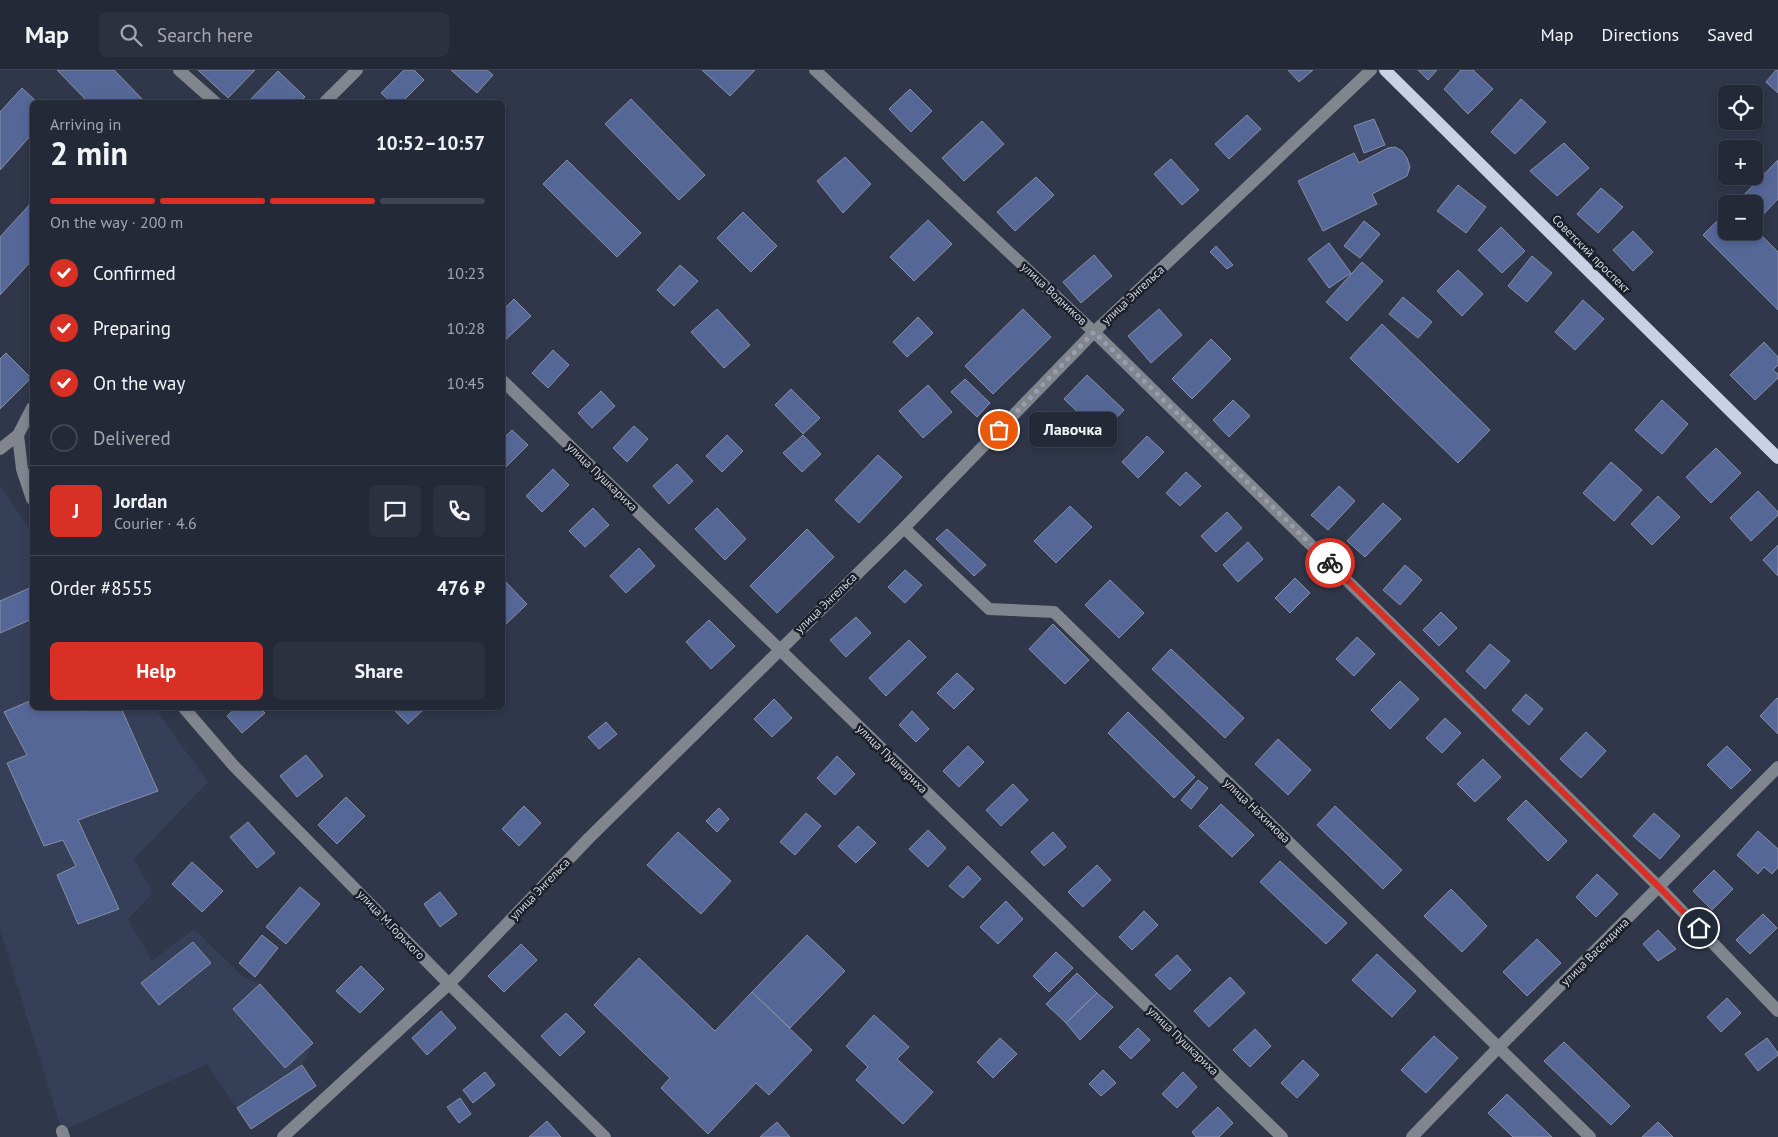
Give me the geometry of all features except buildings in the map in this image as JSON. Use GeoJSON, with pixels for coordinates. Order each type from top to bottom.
{"type":"FeatureCollection","features":[{"type":"Feature","properties":{"kind":"main road","name":"Советский проспект"},"geometry":{"type":"LineString","coordinates":[[1385,70],[1778,458]]}},
{"type":"Feature","properties":{"kind":"street"},"geometry":{"type":"LineString","coordinates":[[179,70],[212,100]]}},
{"type":"Feature","properties":{"kind":"street"},"geometry":{"type":"LineString","coordinates":[[327,100],[357,70]]}},
{"type":"Feature","properties":{"kind":"street","name":"улица Водников"},"geometry":{"type":"LineString","coordinates":[[815,70],[1094,332],[1659,887],[1778,1011]]}},
{"type":"Feature","properties":{"kind":"street","name":"улица Энгельса"},"geometry":{"type":"LineString","coordinates":[[283,1137],[449,984],[589,838],[904,528],[1094,332],[1371,70]]}},
{"type":"Feature","properties":{"kind":"street","name":"улица Пушкариха"},"geometry":{"type":"LineString","coordinates":[[505,383],[1282,1137]]}},
{"type":"Feature","properties":{"kind":"street"},"geometry":{"type":"LineString","coordinates":[[0,449],[18,435],[30,412]]}},
{"type":"Feature","properties":{"kind":"street"},"geometry":{"type":"LineString","coordinates":[[18,435],[22,469],[30,493]]}},
{"type":"Feature","properties":{"kind":"street","name":"улица Нахимова"},"geometry":{"type":"LineString","coordinates":[[904,528],[989,609],[1054,612],[1590,1137]]}},
{"type":"Feature","properties":{"kind":"street","name":"улица М.Горького"},"geometry":{"type":"LineString","coordinates":[[186,710],[233,764],[449,984],[605,1137]]}},
{"type":"Feature","properties":{"kind":"street","name":"улица Васендина"},"geometry":{"type":"LineString","coordinates":[[1412,1137],[1778,767]]}},
{"type":"Feature","properties":{"kind":"shaded area"},"geometry":{"type":"Polygon","coordinates":[[[0,485],[30,530],[30,710],[156,710],[208,782],[134,859],[153,893],[128,919],[152,961],[194,929],[241,975],[260,984],[313,1043],[302,1065],[316,1086],[251,1129],[207,1064],[62,1131],[0,929],[0,485]]]}},
{"type":"Feature","properties":{"kind":"way so far"},"geometry":{"type":"LineString","coordinates":[[999,430],[1094,332],[1330,563]]}},
{"type":"Feature","properties":{"kind":"place","name":"Лавочка"},"geometry":{"type":"Point","coordinates":[999,430]}},
{"type":"Feature","properties":{"kind":"route"},"geometry":{"type":"LineString","coordinates":[[1330,563],[1699,928]]}}]}
